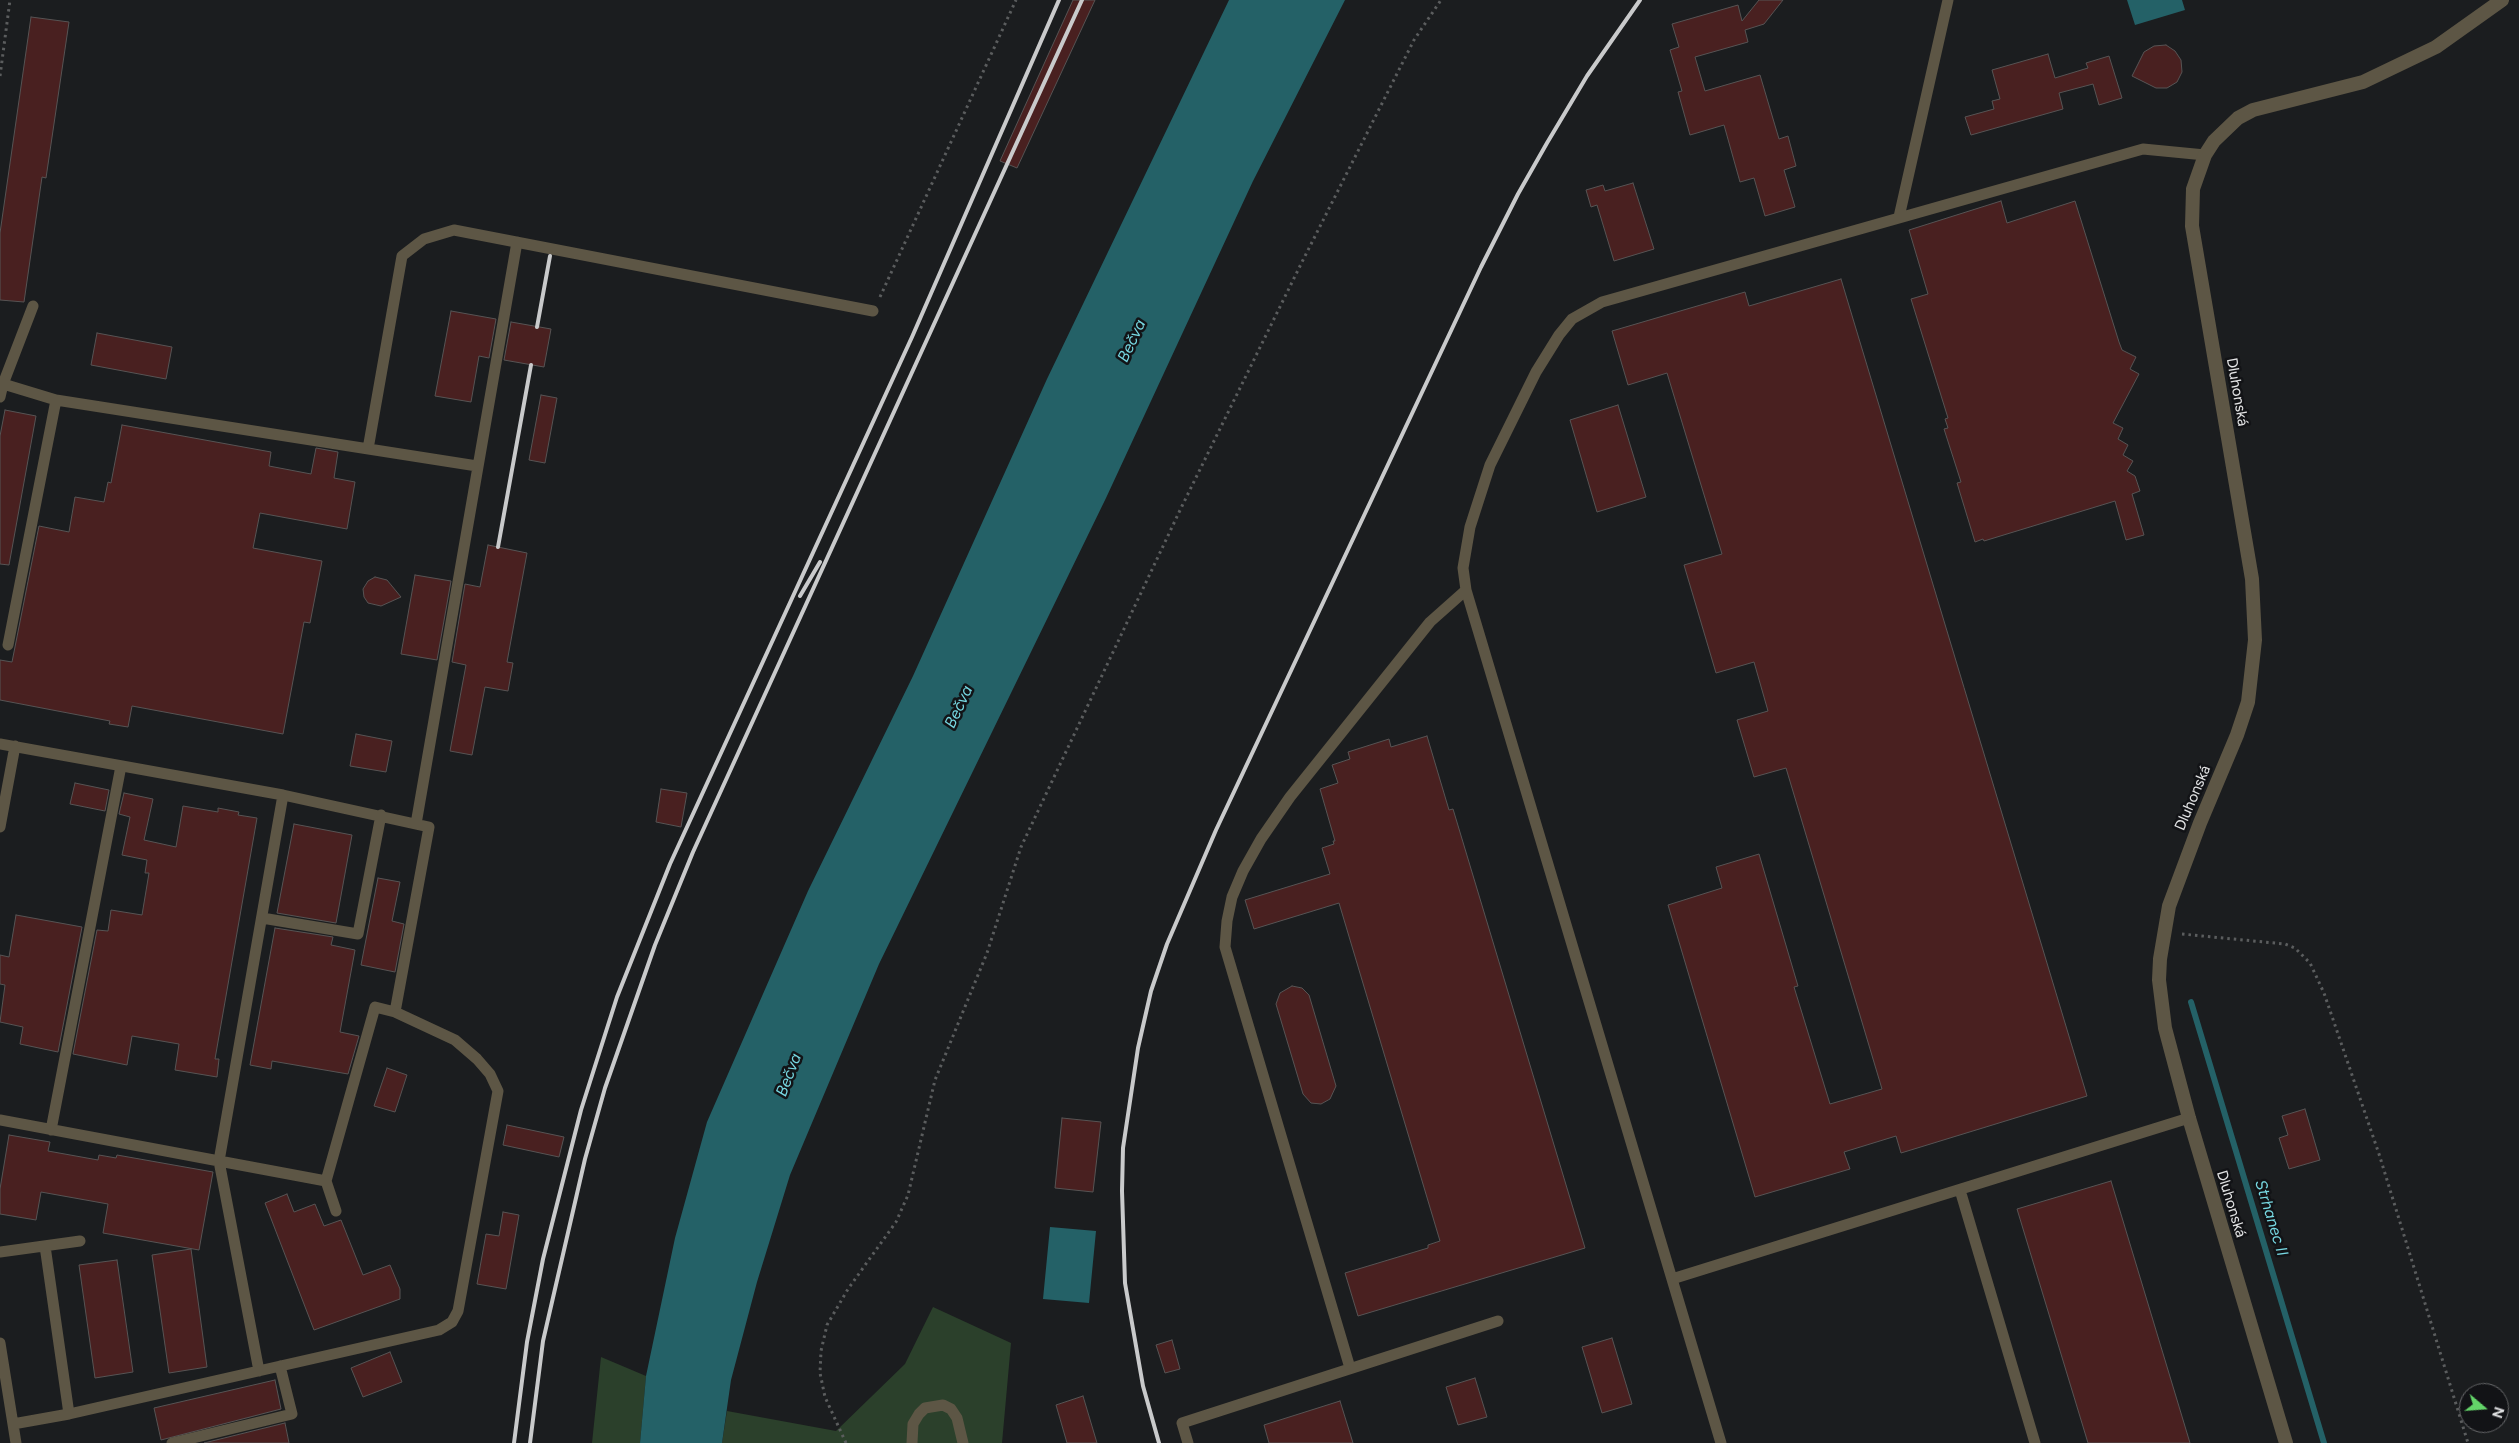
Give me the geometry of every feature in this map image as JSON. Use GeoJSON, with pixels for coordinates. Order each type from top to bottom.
{"type":"FeatureCollection","features":[{"type":"Feature","properties":{"kind":"street","name":"Dluhonská"},"geometry":{"type":"LineString","coordinates":[[2286,1443],[2189,1118],[2161,1004],[2160,959],[2164,932],[2178,880],[2237,735],[2248,702],[2255,640],[2252,579],[2192,226],[2192,189],[2205,155],[2226,129],[2253,110],[2363,82],[2436,47],[2502,0]]}},
{"type":"Feature","properties":{"kind":"lane"},"geometry":{"type":"LineString","coordinates":[[1900,218],[1948,0]]}},
{"type":"Feature","properties":{"kind":"lane"},"geometry":{"type":"LineString","coordinates":[[1721,1443],[1466,590],[1463,568],[1470,527],[1490,465],[1536,372],[1558,335],[1572,319],[1602,302],[2143,149],[2205,155]]}},
{"type":"Feature","properties":{"kind":"lane"},"geometry":{"type":"LineString","coordinates":[[368,449],[402,256],[424,239],[454,230],[873,311]]}},
{"type":"Feature","properties":{"kind":"lane"},"geometry":{"type":"LineString","coordinates":[[416,824],[517,242]]}},
{"type":"Feature","properties":{"kind":"lane"},"geometry":{"type":"LineString","coordinates":[[0,397],[1,383],[33,306]]}},
{"type":"Feature","properties":{"kind":"lane"},"geometry":{"type":"LineString","coordinates":[[1,383],[56,400],[477,466]]}},
{"type":"Feature","properties":{"kind":"lane"},"geometry":{"type":"LineString","coordinates":[[8,645],[56,400]]}},
{"type":"Feature","properties":{"kind":"lane"},"geometry":{"type":"LineString","coordinates":[[1350,1368],[1225,947],[1227,921],[1232,897],[1244,871],[1261,839],[1290,798],[1430,622],[1466,590]]}},
{"type":"Feature","properties":{"kind":"lane"},"geometry":{"type":"LineString","coordinates":[[0,744],[283,796],[381,815],[430,827],[395,1012]]}},
{"type":"Feature","properties":{"kind":"lane"},"geometry":{"type":"LineString","coordinates":[[0,827],[15,746]]}},
{"type":"Feature","properties":{"kind":"lane"},"geometry":{"type":"LineString","coordinates":[[51,1130],[121,766]]}},
{"type":"Feature","properties":{"kind":"lane"},"geometry":{"type":"LineString","coordinates":[[259,1371],[219,1161],[283,796]]}},
{"type":"Feature","properties":{"kind":"lane"},"geometry":{"type":"LineString","coordinates":[[262,918],[358,934],[381,815]]}},
{"type":"Feature","properties":{"kind":"lane"},"geometry":{"type":"LineString","coordinates":[[13,1424],[69,1414],[439,1330],[452,1322],[458,1311],[498,1091],[490,1074],[478,1059],[454,1040],[395,1012],[375,1007],[326,1181],[336,1210]]}},
{"type":"Feature","properties":{"kind":"lane"},"geometry":{"type":"LineString","coordinates":[[1672,1279],[2189,1118]]}},
{"type":"Feature","properties":{"kind":"lane"},"geometry":{"type":"LineString","coordinates":[[0,1120],[326,1181]]}},
{"type":"Feature","properties":{"kind":"lane"},"geometry":{"type":"LineString","coordinates":[[1960,1190],[2035,1443]]}},
{"type":"Feature","properties":{"kind":"lane"},"geometry":{"type":"LineString","coordinates":[[0,1252],[80,1241]]}},
{"type":"Feature","properties":{"kind":"lane"},"geometry":{"type":"LineString","coordinates":[[45,1246],[69,1414]]}},
{"type":"Feature","properties":{"kind":"lane"},"geometry":{"type":"LineString","coordinates":[[1188,1443],[1182,1423],[1498,1321]]}},
{"type":"Feature","properties":{"kind":"lane"},"geometry":{"type":"LineString","coordinates":[[0,1343],[16,1443]]}},
{"type":"Feature","properties":{"kind":"lane"},"geometry":{"type":"LineString","coordinates":[[172,1443],[292,1414],[280,1366]]}},
{"type":"Feature","properties":{"kind":"lane"},"geometry":{"type":"LineString","coordinates":[[912,1443],[913,1424],[919,1414],[925,1408],[943,1404],[951,1408],[957,1418],[963,1443]]}},
{"type":"Feature","properties":{"kind":"path"},"geometry":{"type":"LineString","coordinates":[[0,76],[10,0]]}},
{"type":"Feature","properties":{"kind":"path"},"geometry":{"type":"LineString","coordinates":[[873,311],[1016,0]]}},
{"type":"Feature","properties":{"kind":"path"},"geometry":{"type":"LineString","coordinates":[[846,1443],[825,1397],[820,1373],[820,1351],[827,1325],[852,1282],[896,1222],[908,1195],[935,1080],[987,953],[1022,847],[1182,506],[1414,40],[1441,0]]}},
{"type":"Feature","properties":{"kind":"path"},"geometry":{"type":"LineString","coordinates":[[2164,932],[2285,944],[2296,948],[2310,963],[2324,993],[2380,1154],[2468,1443]]}},
{"type":"Feature","properties":{"kind":"green space"},"geometry":{"type":"Polygon","coordinates":[[[933,1307],[1011,1343],[1002,1443],[722,1443],[727,1411],[836,1431],[905,1364],[933,1307]]]}},
{"type":"Feature","properties":{"kind":"green space"},"geometry":{"type":"Polygon","coordinates":[[[601,1357],[646,1376],[640,1443],[592,1443],[601,1357]]]}},
{"type":"Feature","properties":{"kind":"water","name":"Bečva"},"geometry":{"type":"Polygon","coordinates":[[[1229,0],[1345,0],[1253,181],[1106,498],[879,964],[790,1175],[757,1282],[731,1380],[722,1443],[640,1443],[646,1376],[675,1238],[707,1122],[808,891],[913,676],[1047,379],[1229,0]]]}},
{"type":"Feature","properties":{"kind":"water"},"geometry":{"type":"Polygon","coordinates":[[[2127,0],[2182,0],[2185,10],[2135,25],[2127,0]]]}},
{"type":"Feature","properties":{"kind":"water"},"geometry":{"type":"Polygon","coordinates":[[[1050,1227],[1096,1231],[1089,1303],[1043,1299],[1050,1227]]]}},
{"type":"Feature","properties":{"kind":"building"},"geometry":{"type":"Polygon","coordinates":[[[1073,0],[1095,0],[1017,168],[1000,161],[1073,0]]]}},
{"type":"Feature","properties":{"kind":"building"},"geometry":{"type":"Polygon","coordinates":[[[1759,0],[1783,0],[1764,24],[1745,30],[1748,42],[1695,57],[1705,91],[1760,75],[1779,139],[1788,136],[1796,166],[1784,170],[1795,207],[1765,216],[1754,178],[1740,182],[1724,125],[1690,135],[1678,92],[1682,91],[1670,50],[1679,47],[1672,24],[1738,5],[1742,21],[1759,0]]]}},
{"type":"Feature","properties":{"kind":"building"},"geometry":{"type":"Polygon","coordinates":[[[31,17],[69,22],[46,178],[42,177],[24,302],[0,300],[0,233],[31,17]]]}},
{"type":"Feature","properties":{"kind":"building"},"geometry":{"type":"Polygon","coordinates":[[[2166,45],[2175,51],[2181,60],[2182,72],[2177,82],[2167,88],[2156,88],[2132,76],[2144,52],[2154,46],[2166,45]]]}},
{"type":"Feature","properties":{"kind":"building"},"geometry":{"type":"Polygon","coordinates":[[[2048,54],[2055,78],[2088,68],[2086,63],[2109,56],[2122,98],[2099,105],[2093,84],[2059,93],[2063,109],[1971,135],[1965,117],[1994,109],[1992,101],[2000,99],[1992,70],[2048,54]]]}},
{"type":"Feature","properties":{"kind":"building"},"geometry":{"type":"Polygon","coordinates":[[[1633,183],[1654,249],[1614,261],[1597,205],[1591,207],[1586,190],[1603,185],[1605,191],[1633,183]]]}},
{"type":"Feature","properties":{"kind":"building"},"geometry":{"type":"Polygon","coordinates":[[[2001,201],[2007,223],[2075,201],[2122,350],[2136,357],[2130,369],[2139,374],[2113,423],[2123,428],[2118,439],[2128,445],[2123,455],[2133,461],[2127,471],[2135,476],[2140,491],[2132,494],[2144,535],[2126,540],[2115,501],[1984,541],[1983,539],[1975,542],[1957,483],[1961,482],[1944,429],[1948,428],[1945,419],[1948,418],[1911,299],[1928,294],[1909,230],[2001,201]]]}},
{"type":"Feature","properties":{"kind":"building"},"geometry":{"type":"Polygon","coordinates":[[[1841,279],[2087,1096],[1901,1153],[1896,1136],[1844,1152],[1850,1169],[1755,1197],[1668,905],[1722,888],[1716,867],[1759,854],[1798,986],[1794,987],[1830,1104],[1882,1089],[1786,768],[1754,777],[1737,720],[1768,711],[1754,662],[1716,673],[1684,565],[1722,554],[1667,373],[1628,385],[1612,331],[1745,292],[1749,306],[1841,279]]]}},
{"type":"Feature","properties":{"kind":"building"},"geometry":{"type":"Polygon","coordinates":[[[451,311],[496,319],[489,358],[479,356],[471,402],[435,396],[451,311]]]}},
{"type":"Feature","properties":{"kind":"building"},"geometry":{"type":"Polygon","coordinates":[[[511,322],[551,329],[544,367],[504,360],[511,322]]]}},
{"type":"Feature","properties":{"kind":"building"},"geometry":{"type":"Polygon","coordinates":[[[97,333],[172,347],[166,379],[91,365],[97,333]]]}},
{"type":"Feature","properties":{"kind":"building"},"geometry":{"type":"Polygon","coordinates":[[[541,395],[557,398],[545,463],[529,460],[541,395]]]}},
{"type":"Feature","properties":{"kind":"building"},"geometry":{"type":"Polygon","coordinates":[[[1618,405],[1646,497],[1597,512],[1570,420],[1618,405]]]}},
{"type":"Feature","properties":{"kind":"building"},"geometry":{"type":"Polygon","coordinates":[[[5,410],[36,416],[9,565],[0,564],[0,436],[5,410]]]}},
{"type":"Feature","properties":{"kind":"building"},"geometry":{"type":"Polygon","coordinates":[[[122,425],[271,452],[269,466],[311,474],[316,448],[338,452],[334,478],[355,482],[347,529],[260,513],[253,548],[322,561],[310,623],[304,622],[283,734],[132,706],[128,727],[109,724],[110,721],[0,700],[0,660],[12,662],[39,526],[69,532],[75,497],[104,502],[108,482],[111,483],[122,425]]]}},
{"type":"Feature","properties":{"kind":"building"},"geometry":{"type":"Polygon","coordinates":[[[488,545],[527,553],[507,662],[513,663],[508,691],[485,687],[472,755],[450,751],[466,665],[452,662],[465,584],[480,587],[488,545]]]}},
{"type":"Feature","properties":{"kind":"building"},"geometry":{"type":"Polygon","coordinates":[[[415,575],[451,581],[437,660],[401,654],[415,575]]]}},
{"type":"Feature","properties":{"kind":"building"},"geometry":{"type":"Polygon","coordinates":[[[375,577],[387,580],[401,597],[381,606],[368,603],[364,597],[363,589],[368,581],[375,577]]]}},
{"type":"Feature","properties":{"kind":"building"},"geometry":{"type":"Polygon","coordinates":[[[356,734],[392,741],[386,772],[350,766],[356,734]]]}},
{"type":"Feature","properties":{"kind":"building"},"geometry":{"type":"Polygon","coordinates":[[[1427,736],[1449,810],[1453,809],[1585,1248],[1358,1316],[1345,1273],[1428,1248],[1428,1245],[1440,1241],[1339,903],[1254,929],[1245,900],[1330,874],[1322,848],[1334,844],[1333,841],[1335,841],[1320,789],[1338,783],[1332,765],[1350,759],[1348,752],[1389,739],[1391,747],[1427,736]]]}},
{"type":"Feature","properties":{"kind":"building"},"geometry":{"type":"Polygon","coordinates":[[[75,783],[109,790],[105,811],[70,804],[75,783]]]}},
{"type":"Feature","properties":{"kind":"building"},"geometry":{"type":"Polygon","coordinates":[[[661,789],[687,793],[681,827],[656,822],[661,789]]]}},
{"type":"Feature","properties":{"kind":"building"},"geometry":{"type":"Polygon","coordinates":[[[124,793],[153,799],[144,840],[176,847],[183,806],[218,812],[218,808],[239,812],[238,815],[257,818],[215,1059],[219,1059],[217,1077],[175,1070],[179,1044],[132,1036],[127,1065],[73,1054],[97,930],[108,931],[111,910],[142,915],[149,873],[145,873],[147,860],[122,855],[130,817],[119,814],[124,793]]]}},
{"type":"Feature","properties":{"kind":"building"},"geometry":{"type":"Polygon","coordinates":[[[294,824],[352,835],[336,923],[277,913],[294,824]]]}},
{"type":"Feature","properties":{"kind":"building"},"geometry":{"type":"Polygon","coordinates":[[[378,878],[400,882],[392,921],[404,924],[395,972],[361,965],[378,878]]]}},
{"type":"Feature","properties":{"kind":"building"},"geometry":{"type":"Polygon","coordinates":[[[16,915],[82,927],[58,1052],[20,1044],[23,1027],[0,1022],[5,985],[0,984],[0,955],[9,957],[16,915]]]}},
{"type":"Feature","properties":{"kind":"building"},"geometry":{"type":"Polygon","coordinates":[[[275,928],[333,937],[331,945],[355,950],[340,1032],[359,1036],[348,1074],[272,1061],[271,1069],[250,1065],[275,928]]]}},
{"type":"Feature","properties":{"kind":"building"},"geometry":{"type":"Polygon","coordinates":[[[1292,986],[1302,988],[1309,995],[1336,1086],[1330,1099],[1321,1104],[1311,1103],[1303,1094],[1276,1004],[1280,993],[1292,986]]]}},
{"type":"Feature","properties":{"kind":"building"},"geometry":{"type":"Polygon","coordinates":[[[387,1068],[407,1075],[395,1112],[374,1106],[387,1068]]]}},
{"type":"Feature","properties":{"kind":"building"},"geometry":{"type":"Polygon","coordinates":[[[2305,1109],[2320,1160],[2289,1169],[2279,1138],[2288,1135],[2282,1116],[2305,1109]]]}},
{"type":"Feature","properties":{"kind":"building"},"geometry":{"type":"Polygon","coordinates":[[[1062,1118],[1101,1122],[1093,1192],[1055,1188],[1062,1118]]]}},
{"type":"Feature","properties":{"kind":"building"},"geometry":{"type":"Polygon","coordinates":[[[507,1125],[564,1137],[559,1157],[503,1145],[507,1125]]]}},
{"type":"Feature","properties":{"kind":"building"},"geometry":{"type":"Polygon","coordinates":[[[9,1135],[50,1142],[48,1151],[98,1160],[99,1155],[116,1158],[117,1155],[213,1172],[199,1250],[103,1233],[108,1204],[41,1192],[36,1220],[0,1214],[0,1189],[9,1135]]]}},
{"type":"Feature","properties":{"kind":"building"},"geometry":{"type":"Polygon","coordinates":[[[2111,1181],[2190,1443],[2088,1443],[2017,1209],[2111,1181]]]}},
{"type":"Feature","properties":{"kind":"building"},"geometry":{"type":"Polygon","coordinates":[[[287,1194],[294,1212],[315,1204],[324,1226],[341,1220],[363,1275],[390,1265],[400,1289],[400,1299],[314,1330],[265,1203],[287,1194]]]}},
{"type":"Feature","properties":{"kind":"building"},"geometry":{"type":"Polygon","coordinates":[[[503,1212],[519,1215],[506,1289],[477,1284],[486,1234],[499,1236],[503,1212]]]}},
{"type":"Feature","properties":{"kind":"building"},"geometry":{"type":"Polygon","coordinates":[[[191,1249],[207,1367],[169,1373],[152,1255],[191,1249]]]}},
{"type":"Feature","properties":{"kind":"building"},"geometry":{"type":"Polygon","coordinates":[[[117,1260],[133,1372],[95,1378],[79,1265],[117,1260]]]}},
{"type":"Feature","properties":{"kind":"building"},"geometry":{"type":"Polygon","coordinates":[[[1612,1338],[1632,1404],[1602,1413],[1582,1347],[1612,1338]]]}},
{"type":"Feature","properties":{"kind":"building"},"geometry":{"type":"Polygon","coordinates":[[[1172,1340],[1180,1369],[1165,1373],[1156,1345],[1172,1340]]]}},
{"type":"Feature","properties":{"kind":"building"},"geometry":{"type":"Polygon","coordinates":[[[390,1352],[402,1382],[363,1397],[351,1368],[390,1352]]]}},
{"type":"Feature","properties":{"kind":"building"},"geometry":{"type":"Polygon","coordinates":[[[1475,1378],[1487,1417],[1458,1425],[1446,1387],[1475,1378]]]}},
{"type":"Feature","properties":{"kind":"building"},"geometry":{"type":"Polygon","coordinates":[[[275,1380],[281,1409],[161,1440],[154,1408],[275,1380]]]}},
{"type":"Feature","properties":{"kind":"building"},"geometry":{"type":"Polygon","coordinates":[[[1083,1396],[1097,1443],[1067,1443],[1056,1405],[1083,1396]]]}},
{"type":"Feature","properties":{"kind":"building"},"geometry":{"type":"Polygon","coordinates":[[[1340,1401],[1353,1443],[1269,1443],[1264,1425],[1340,1401]]]}},
{"type":"Feature","properties":{"kind":"building"},"geometry":{"type":"Polygon","coordinates":[[[285,1423],[289,1443],[204,1443],[285,1423]]]}},
{"type":"Feature","properties":{"kind":"waterway","name":"Strhanec II"},"geometry":{"type":"LineString","coordinates":[[2191,1002],[2324,1443]]}},
{"type":"Feature","properties":{"kind":"railway"},"geometry":{"type":"LineString","coordinates":[[514,1443],[527,1342],[543,1259],[581,1110],[617,997],[670,864],[912,337],[1059,0]]}},
{"type":"Feature","properties":{"kind":"railway"},"geometry":{"type":"LineString","coordinates":[[530,1443],[543,1341],[585,1159],[605,1088],[655,945],[693,852],[1082,0]]}},
{"type":"Feature","properties":{"kind":"railway"},"geometry":{"type":"LineString","coordinates":[[1159,1443],[1143,1386],[1125,1283],[1122,1191],[1123,1148],[1138,1048],[1151,991],[1167,944],[1216,830],[1481,267],[1518,194],[1547,143],[1587,76],[1640,0]]}},
{"type":"Feature","properties":{"kind":"railway"},"geometry":{"type":"LineString","coordinates":[[537,327],[550,256]]}},
{"type":"Feature","properties":{"kind":"railway"},"geometry":{"type":"LineString","coordinates":[[498,547],[531,365]]}},
{"type":"Feature","properties":{"kind":"railway"},"geometry":{"type":"LineString","coordinates":[[800,596],[820,562]]}}]}
